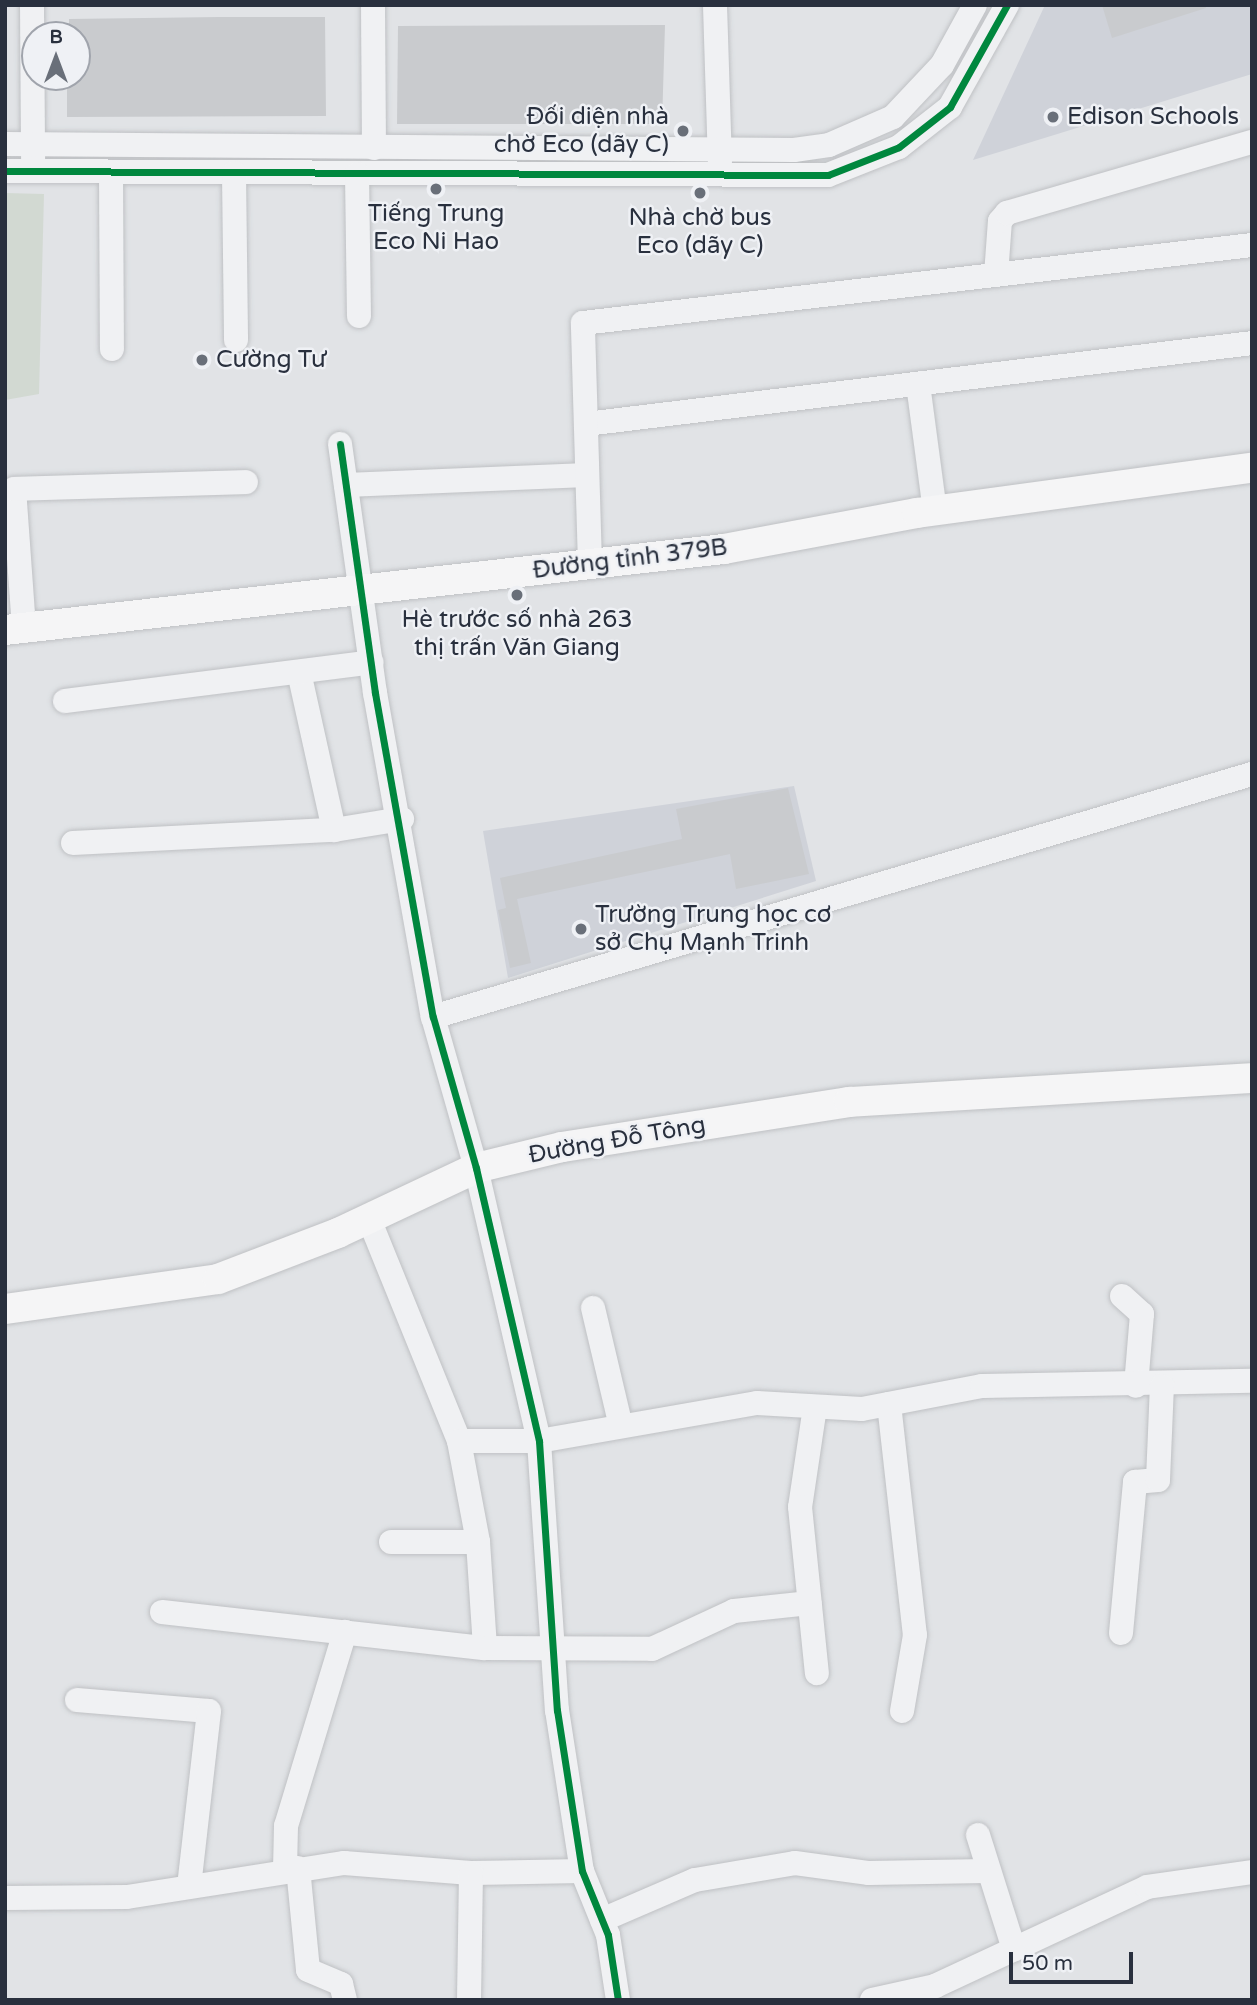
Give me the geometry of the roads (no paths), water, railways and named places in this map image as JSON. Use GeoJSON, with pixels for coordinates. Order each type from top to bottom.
{"type":"FeatureCollection","features":[{"type":"Feature","properties":{"kind":"main road","name":"Đường tỉnh 379B"},"geometry":{"type":"LineString","coordinates":[[15,629],[724,549],[935,510],[1252,468]]}},
{"type":"Feature","properties":{"kind":"main road","name":"Đường Đỗ Tông"},"geometry":{"type":"LineString","coordinates":[[5,1309],[218,1279],[369,1219],[476,1168],[562,1147],[849,1102],[1252,1078]]}},
{"type":"Feature","properties":{"kind":"street"},"geometry":{"type":"LineString","coordinates":[[32,5],[33,172]]}},
{"type":"Feature","properties":{"kind":"street"},"geometry":{"type":"LineString","coordinates":[[373,5],[374,148]]}},
{"type":"Feature","properties":{"kind":"street"},"geometry":{"type":"LineString","coordinates":[[715,5],[720,177]]}},
{"type":"Feature","properties":{"kind":"street"},"geometry":{"type":"LineString","coordinates":[[5,144],[720,151],[829,145],[893,117],[942,65],[975,5]]}},
{"type":"Feature","properties":{"kind":"street"},"geometry":{"type":"LineString","coordinates":[[5,171],[720,177],[828,175],[899,147],[950,107],[1007,5]]}},
{"type":"Feature","properties":{"kind":"street"},"geometry":{"type":"LineString","coordinates":[[996,275],[1000,221],[1007,213],[1252,142]]}},
{"type":"Feature","properties":{"kind":"street"},"geometry":{"type":"LineString","coordinates":[[111,172],[112,349]]}},
{"type":"Feature","properties":{"kind":"street"},"geometry":{"type":"LineString","coordinates":[[234,173],[236,340]]}},
{"type":"Feature","properties":{"kind":"street"},"geometry":{"type":"LineString","coordinates":[[357,174],[359,316]]}},
{"type":"Feature","properties":{"kind":"street"},"geometry":{"type":"LineString","coordinates":[[590,564],[583,323],[1252,245]]}},
{"type":"Feature","properties":{"kind":"street"},"geometry":{"type":"LineString","coordinates":[[586,424],[1252,343]]}},
{"type":"Feature","properties":{"kind":"street"},"geometry":{"type":"LineString","coordinates":[[918,383],[935,510]]}},
{"type":"Feature","properties":{"kind":"street"},"geometry":{"type":"LineString","coordinates":[[340,444],[372,662],[402,819],[402,859],[433,1017],[476,1168],[539,1441],[552,1648],[582,1871],[602,1920],[618,2000]]}},
{"type":"Feature","properties":{"kind":"street"},"geometry":{"type":"LineString","coordinates":[[346,485],[587,475]]}},
{"type":"Feature","properties":{"kind":"street"},"geometry":{"type":"LineString","coordinates":[[15,629],[14,489],[246,482]]}},
{"type":"Feature","properties":{"kind":"street"},"geometry":{"type":"LineString","coordinates":[[65,701],[372,662]]}},
{"type":"Feature","properties":{"kind":"street"},"geometry":{"type":"LineString","coordinates":[[299,671],[334,830]]}},
{"type":"Feature","properties":{"kind":"street"},"geometry":{"type":"LineString","coordinates":[[433,1017],[1252,774]]}},
{"type":"Feature","properties":{"kind":"street"},"geometry":{"type":"LineString","coordinates":[[74,843],[334,830],[402,819]]}},
{"type":"Feature","properties":{"kind":"street"},"geometry":{"type":"LineString","coordinates":[[369,1219],[459,1441],[478,1542],[485,1648]]}},
{"type":"Feature","properties":{"kind":"street"},"geometry":{"type":"LineString","coordinates":[[1122,1296],[1142,1314],[1136,1386]]}},
{"type":"Feature","properties":{"kind":"street"},"geometry":{"type":"LineString","coordinates":[[593,1308],[621,1426]]}},
{"type":"Feature","properties":{"kind":"street"},"geometry":{"type":"LineString","coordinates":[[459,1441],[539,1441],[757,1404],[890,1404],[982,1386],[1162,1386],[1252,1381]]}},
{"type":"Feature","properties":{"kind":"street"},"geometry":{"type":"LineString","coordinates":[[1121,1633],[1135,1482],[1158,1480],[1162,1386]]}},
{"type":"Feature","properties":{"kind":"street"},"geometry":{"type":"LineString","coordinates":[[890,1404],[915,1635],[902,1711]]}},
{"type":"Feature","properties":{"kind":"street"},"geometry":{"type":"LineString","coordinates":[[816,1406],[800,1507],[817,1673]]}},
{"type":"Feature","properties":{"kind":"street"},"geometry":{"type":"LineString","coordinates":[[391,1542],[478,1542]]}},
{"type":"Feature","properties":{"kind":"street"},"geometry":{"type":"LineString","coordinates":[[163,1612],[485,1648],[652,1649],[734,1611],[810,1603]]}},
{"type":"Feature","properties":{"kind":"street"},"geometry":{"type":"LineString","coordinates":[[345,1632],[286,1826],[308,1970],[341,1984],[345,2000]]}},
{"type":"Feature","properties":{"kind":"street"},"geometry":{"type":"LineString","coordinates":[[77,1700],[209,1711],[189,1886]]}},
{"type":"Feature","properties":{"kind":"street"},"geometry":{"type":"LineString","coordinates":[[978,1835],[986,1871],[1014,1949]]}},
{"type":"Feature","properties":{"kind":"street"},"geometry":{"type":"LineString","coordinates":[[5,1898],[127,1897],[291,1869],[344,1863],[471,1873],[582,1871]]}},
{"type":"Feature","properties":{"kind":"street"},"geometry":{"type":"LineString","coordinates":[[602,1920],[695,1880],[795,1863],[869,1873],[986,1871]]}},
{"type":"Feature","properties":{"kind":"street"},"geometry":{"type":"LineString","coordinates":[[872,2000],[935,1986],[1147,1887],[1252,1872]]}},
{"type":"Feature","properties":{"kind":"street"},"geometry":{"type":"LineString","coordinates":[[470,2000],[471,1873]]}},
{"type":"Feature","properties":{"kind":"place","name":"Edison Schools"},"geometry":{"type":"Point","coordinates":[1053,117]}},
{"type":"Feature","properties":{"kind":"place","name":"Đối diện nhà chờ Eco (dãy C)"},"geometry":{"type":"Point","coordinates":[683,131]}},
{"type":"Feature","properties":{"kind":"place","name":"Tiếng Trung Eco Ni Hao"},"geometry":{"type":"Point","coordinates":[436,189]}},
{"type":"Feature","properties":{"kind":"place","name":"Nhà chờ bus Eco (dãy C)"},"geometry":{"type":"Point","coordinates":[700,193]}},
{"type":"Feature","properties":{"kind":"place","name":"Cường Tư"},"geometry":{"type":"Point","coordinates":[202,360]}},
{"type":"Feature","properties":{"kind":"place","name":"Hè trước số nhà 263 thị trấn Văn Giang"},"geometry":{"type":"Point","coordinates":[517,595]}},
{"type":"Feature","properties":{"kind":"place","name":"Trường Trung học cơ sở Chụ Mạnh Trinh"},"geometry":{"type":"Point","coordinates":[581,929]}}]}
